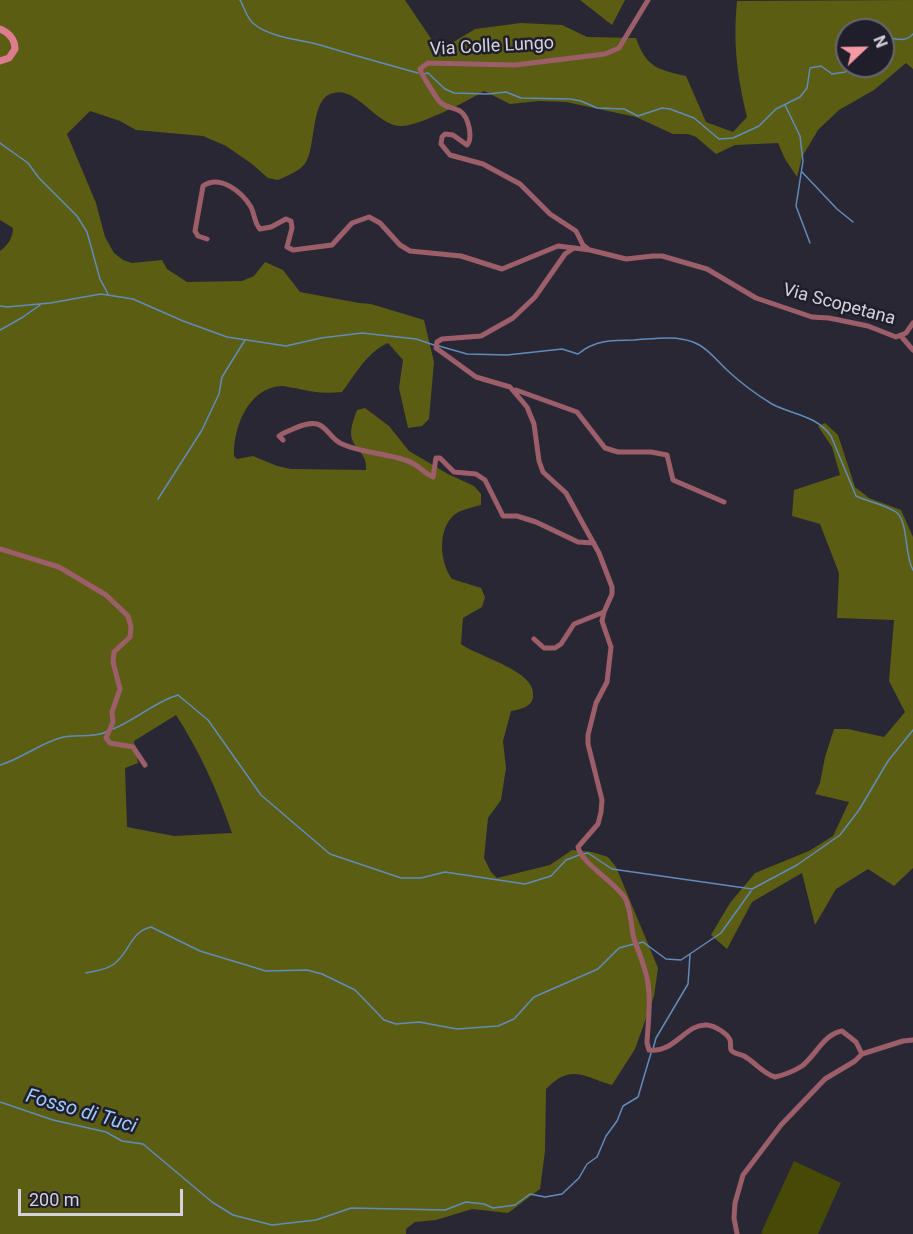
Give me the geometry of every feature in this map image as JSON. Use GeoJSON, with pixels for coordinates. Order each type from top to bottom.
{"type":"FeatureCollection","features":[{"type":"Feature","properties":{"kind":"main road"},"geometry":{"type":"LineString","coordinates":[[0,29],[10,34],[15,49],[9,58],[0,61]]}},
{"type":"Feature","properties":{"kind":"street","name":"Via Colle Lungo"},"geometry":{"type":"LineString","coordinates":[[590,250],[583,244],[576,231],[550,214],[520,184],[483,164],[450,155],[445,150],[441,144],[445,134],[453,135],[467,145],[470,142],[467,123],[464,114],[459,110],[447,107],[439,101],[420,69],[428,63],[514,65],[605,54],[619,48],[648,0]]}},
{"type":"Feature","properties":{"kind":"street","name":"Via Scopetana"},"geometry":{"type":"LineString","coordinates":[[207,238],[198,236],[195,231],[203,186],[210,181],[221,182],[236,190],[252,210],[255,223],[260,229],[264,230],[286,219],[291,221],[292,228],[287,247],[293,250],[332,245],[352,223],[369,218],[380,223],[400,246],[410,251],[461,256],[502,268],[558,246],[590,250],[626,260],[662,256],[707,269],[756,298],[812,317],[868,326],[896,337],[902,336],[913,323]]}},
{"type":"Feature","properties":{"kind":"street"},"geometry":{"type":"LineString","coordinates":[[574,248],[565,254],[535,297],[513,318],[481,336],[447,337],[437,342],[436,348],[476,377],[503,384],[577,412],[605,448],[618,452],[657,452],[667,455],[673,480],[724,502]]}},
{"type":"Feature","properties":{"kind":"street"},"geometry":{"type":"LineString","coordinates":[[902,336],[913,350]]}},
{"type":"Feature","properties":{"kind":"street"},"geometry":{"type":"LineString","coordinates":[[514,390],[527,407],[534,424],[539,461],[543,472],[566,493],[581,524],[594,543],[612,587],[612,594],[602,621],[609,639],[611,654],[607,682],[596,703],[588,735],[588,744],[602,800],[601,812],[598,824],[578,847],[584,858],[625,898],[634,937],[647,975],[649,996],[647,1043],[649,1050],[664,1050],[697,1026],[704,1024],[723,1032],[729,1038],[735,1053],[744,1057],[765,1074],[775,1077],[801,1066],[829,1036],[836,1032],[842,1031],[856,1042],[862,1054]]}},
{"type":"Feature","properties":{"kind":"street"},"geometry":{"type":"LineString","coordinates":[[283,440],[279,436],[309,423],[326,429],[334,440],[341,444],[361,451],[406,460],[418,465],[433,477],[436,458],[440,458],[454,472],[476,474],[485,480],[503,516],[517,516],[536,522],[578,542],[594,543]]}},
{"type":"Feature","properties":{"kind":"street"},"geometry":{"type":"LineString","coordinates":[[0,549],[70,572],[106,595],[128,616],[131,627],[130,637],[114,652],[113,662],[120,689],[112,712],[113,722],[106,738],[110,743],[133,747],[145,765]]}},
{"type":"Feature","properties":{"kind":"street"},"geometry":{"type":"LineString","coordinates":[[534,639],[544,648],[555,648],[561,644],[574,624],[604,612]]}},
{"type":"Feature","properties":{"kind":"street"},"geometry":{"type":"LineString","coordinates":[[737,1234],[734,1218],[735,1203],[743,1175],[781,1125],[825,1079],[855,1061],[862,1054],[913,1040]]}},
{"type":"Feature","properties":{"kind":"shaded area"},"geometry":{"type":"Polygon","coordinates":[[[0,0],[405,0],[434,43],[440,47],[447,46],[475,29],[521,23],[562,25],[587,37],[636,38],[644,55],[654,66],[686,76],[706,122],[733,132],[747,117],[737,59],[735,31],[737,1],[913,0],[913,69],[906,63],[895,72],[895,18],[835,18],[835,78],[888,78],[874,90],[839,110],[818,130],[802,157],[797,177],[778,143],[735,145],[716,154],[696,137],[688,134],[673,134],[636,117],[566,102],[539,101],[510,104],[484,91],[430,118],[400,126],[382,119],[356,98],[347,94],[338,92],[328,95],[316,115],[310,153],[305,164],[278,180],[268,178],[226,146],[203,136],[136,130],[120,121],[90,111],[67,134],[96,203],[105,237],[114,253],[123,260],[132,263],[162,260],[167,269],[187,282],[242,281],[254,276],[265,262],[283,270],[300,292],[371,304],[424,320],[434,362],[429,419],[422,426],[408,428],[399,388],[403,360],[388,343],[368,358],[342,392],[318,392],[281,386],[269,388],[260,394],[251,402],[240,422],[234,445],[234,456],[237,459],[253,456],[291,469],[366,470],[365,460],[354,444],[351,432],[357,410],[365,408],[389,426],[409,451],[474,486],[481,494],[481,505],[454,515],[445,529],[443,538],[443,556],[452,579],[481,588],[485,597],[482,607],[463,618],[461,644],[517,672],[532,688],[533,697],[528,706],[511,711],[503,741],[506,768],[501,800],[488,818],[484,858],[497,878],[550,865],[572,850],[592,852],[608,857],[616,867],[658,968],[654,996],[635,1049],[612,1085],[578,1074],[570,1074],[555,1081],[546,1089],[545,1151],[540,1189],[508,1213],[472,1209],[436,1220],[415,1222],[406,1229],[406,1234],[0,1234],[0,251],[10,241],[13,228],[0,220],[0,0]],[[176,715],[134,741],[138,763],[125,768],[127,827],[174,836],[232,833],[208,772],[176,715]]]}},
{"type":"Feature","properties":{"kind":"shaded area"},"geometry":{"type":"Polygon","coordinates":[[[580,0],[625,0],[612,25],[580,0]]]}},
{"type":"Feature","properties":{"kind":"shaded area"},"geometry":{"type":"Polygon","coordinates":[[[825,423],[838,435],[855,487],[869,498],[901,510],[913,537],[913,868],[894,886],[868,869],[836,889],[815,925],[802,873],[752,902],[727,949],[711,935],[730,903],[755,873],[809,851],[833,836],[849,802],[815,794],[834,729],[848,729],[884,737],[905,712],[889,681],[894,620],[837,618],[839,573],[820,524],[792,516],[794,490],[840,475],[832,447],[818,426],[825,423]]]}},
{"type":"Feature","properties":{"kind":"shaded area"},"geometry":{"type":"Polygon","coordinates":[[[794,1161],[841,1183],[818,1234],[763,1234],[761,1233],[794,1161]]]}},
{"type":"Feature","properties":{"kind":"waterway"},"geometry":{"type":"LineString","coordinates":[[240,0],[251,22],[268,32],[418,73]]}},
{"type":"Feature","properties":{"kind":"waterway"},"geometry":{"type":"LineString","coordinates":[[895,39],[906,39],[913,34]]}},
{"type":"Feature","properties":{"kind":"waterway"},"geometry":{"type":"LineString","coordinates":[[423,74],[428,73],[445,89],[454,93],[506,92],[521,98],[570,99],[597,108],[624,109],[638,116],[662,108],[670,109],[694,118],[719,139],[733,138],[759,126],[776,109],[800,97],[807,88],[810,68],[821,66],[832,74],[835,74]]}},
{"type":"Feature","properties":{"kind":"waterway"},"geometry":{"type":"LineString","coordinates":[[785,105],[800,136],[803,161],[796,206],[810,243]]}},
{"type":"Feature","properties":{"kind":"waterway"},"geometry":{"type":"LineString","coordinates":[[0,143],[28,163],[39,178],[77,216],[87,232],[100,279],[108,294]]}},
{"type":"Feature","properties":{"kind":"waterway"},"geometry":{"type":"LineString","coordinates":[[802,172],[837,209],[853,222]]}},
{"type":"Feature","properties":{"kind":"waterway"},"geometry":{"type":"LineString","coordinates":[[0,306],[50,303],[101,294],[133,299],[227,337],[286,346],[321,338],[362,333],[416,339],[434,345]]}},
{"type":"Feature","properties":{"kind":"waterway"},"geometry":{"type":"LineString","coordinates":[[0,330],[40,305]]}},
{"type":"Feature","properties":{"kind":"waterway"},"geometry":{"type":"LineString","coordinates":[[439,346],[467,354],[507,355],[562,349],[578,354],[597,343],[618,340],[671,338],[698,344],[760,397],[780,408],[811,420],[825,429],[831,436],[856,496],[887,507],[900,517],[913,570]]}},
{"type":"Feature","properties":{"kind":"waterway"},"geometry":{"type":"LineString","coordinates":[[158,499],[202,430],[219,394],[222,377],[245,340]]}},
{"type":"Feature","properties":{"kind":"waterway"},"geometry":{"type":"LineString","coordinates":[[113,729],[178,695],[208,720],[261,795],[330,854],[401,878],[421,878],[445,872],[525,884],[551,876],[566,860],[579,855]]}},
{"type":"Feature","properties":{"kind":"waterway"},"geometry":{"type":"LineString","coordinates":[[583,854],[588,853],[612,869],[752,889],[797,865],[840,835],[859,810],[888,761],[913,730]]}},
{"type":"Feature","properties":{"kind":"waterway"},"geometry":{"type":"LineString","coordinates":[[0,765],[60,738],[106,732]]}},
{"type":"Feature","properties":{"kind":"waterway"},"geometry":{"type":"LineString","coordinates":[[639,943],[643,942],[666,959],[681,960],[721,933],[751,891]]}},
{"type":"Feature","properties":{"kind":"waterway"},"geometry":{"type":"LineString","coordinates":[[86,973],[114,964],[124,954],[134,938],[151,927],[200,951],[266,971],[307,970],[322,974],[355,990],[384,1020],[396,1024],[419,1022],[457,1029],[498,1026],[514,1019],[534,997],[598,969],[619,948],[634,944]]}},
{"type":"Feature","properties":{"kind":"waterway","name":"Fosso di Tuci"},"geometry":{"type":"LineString","coordinates":[[653,1049],[656,1038],[688,984],[690,955]]}},
{"type":"Feature","properties":{"kind":"waterway","name":"Fosso di Tuci"},"geometry":{"type":"LineString","coordinates":[[0,1102],[53,1120],[106,1132],[122,1141],[143,1144],[212,1202],[233,1215],[272,1225],[316,1220],[351,1208],[445,1210],[466,1202],[484,1204],[493,1208],[515,1205],[530,1194],[545,1197],[562,1194],[579,1178],[587,1164],[597,1157],[623,1106],[638,1097],[651,1053]]}}]}
